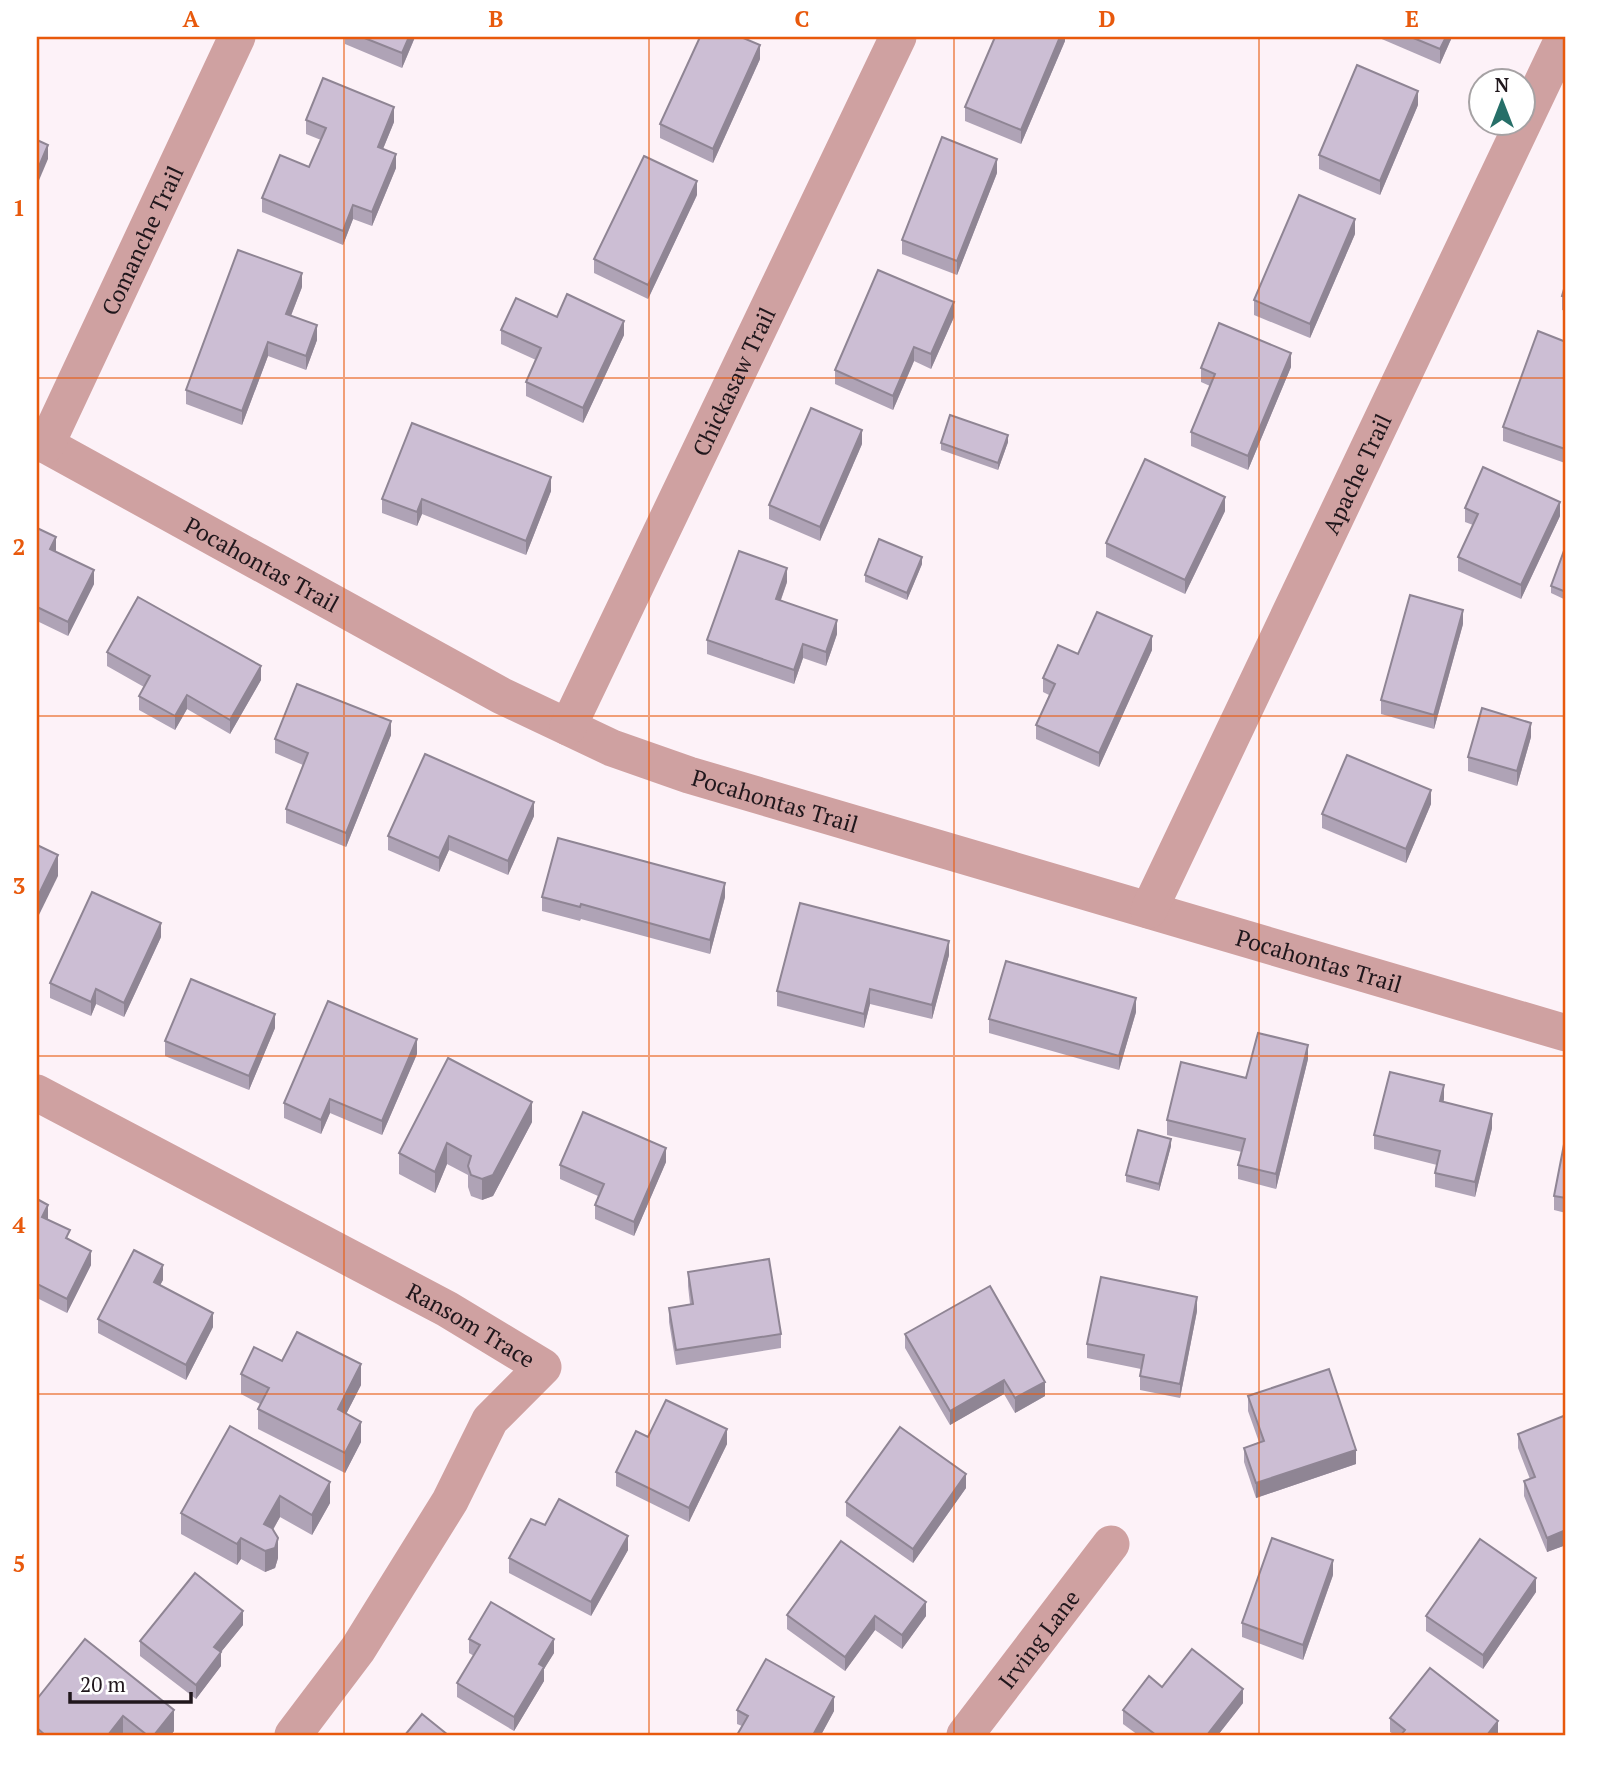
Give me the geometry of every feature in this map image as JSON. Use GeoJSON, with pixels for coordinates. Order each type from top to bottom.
{"type":"FeatureCollection","features":[{"type":"Feature","properties":{"kind":"street","name":"Comanche Trail"},"geometry":{"type":"LineString","coordinates":[[41,442],[237,37]]}},
{"type":"Feature","properties":{"kind":"street","name":"Chickasaw Trail"},"geometry":{"type":"LineString","coordinates":[[568,727],[898,37]]}},
{"type":"Feature","properties":{"kind":"street","name":"Apache Trail"},"geometry":{"type":"LineString","coordinates":[[1149,911],[1564,37]]}},
{"type":"Feature","properties":{"kind":"street","name":"Pocahontas Trail"},"geometry":{"type":"LineString","coordinates":[[41,442],[490,689],[612,748],[689,775],[1566,1034]]}},
{"type":"Feature","properties":{"kind":"street","name":"Ransom Trace"},"geometry":{"type":"LineString","coordinates":[[37,1093],[447,1309],[543,1367],[490,1420],[450,1501],[365,1637],[293,1735]]}},
{"type":"Feature","properties":{"kind":"street","name":"Irving Lane"},"geometry":{"type":"LineString","coordinates":[[965,1735],[1111,1544]]}},
{"type":"Feature","properties":{"kind":"building"},"geometry":{"type":"Polygon","coordinates":[[[362,37],[409,37],[402,53],[362,37]]]}},
{"type":"Feature","properties":{"kind":"building"},"geometry":{"type":"Polygon","coordinates":[[[700,37],[741,37],[760,45],[713,149],[660,124],[700,37]]]}},
{"type":"Feature","properties":{"kind":"building"},"geometry":{"type":"Polygon","coordinates":[[[995,37],[1060,37],[1021,130],[965,107],[995,37]]]}},
{"type":"Feature","properties":{"kind":"building"},"geometry":{"type":"Polygon","coordinates":[[[1411,37],[1446,37],[1440,49],[1411,37]]]}},
{"type":"Feature","properties":{"kind":"building"},"geometry":{"type":"Polygon","coordinates":[[[1357,65],[1418,91],[1380,181],[1319,155],[1357,65]]]}},
{"type":"Feature","properties":{"kind":"building"},"geometry":{"type":"Polygon","coordinates":[[[323,78],[394,107],[378,147],[396,154],[372,212],[353,205],[343,231],[262,198],[280,155],[309,167],[326,128],[306,120],[323,78]]]}},
{"type":"Feature","properties":{"kind":"building"},"geometry":{"type":"Polygon","coordinates":[[[942,137],[997,159],[957,261],[902,240],[942,137]]]}},
{"type":"Feature","properties":{"kind":"building"},"geometry":{"type":"Polygon","coordinates":[[[37,140],[48,145],[37,171],[37,140]]]}},
{"type":"Feature","properties":{"kind":"building"},"geometry":{"type":"Polygon","coordinates":[[[644,156],[697,181],[648,285],[594,259],[644,156]]]}},
{"type":"Feature","properties":{"kind":"building"},"geometry":{"type":"Polygon","coordinates":[[[1299,195],[1355,219],[1310,324],[1254,300],[1299,195]]]}},
{"type":"Feature","properties":{"kind":"building"},"geometry":{"type":"Polygon","coordinates":[[[238,250],[302,273],[286,314],[317,325],[306,356],[268,342],[242,411],[186,390],[238,250]]]}},
{"type":"Feature","properties":{"kind":"building"},"geometry":{"type":"Polygon","coordinates":[[[878,270],[954,302],[931,354],[914,347],[893,396],[835,370],[878,270]]]}},
{"type":"Feature","properties":{"kind":"building"},"geometry":{"type":"Polygon","coordinates":[[[567,294],[624,321],[583,408],[526,382],[541,348],[501,330],[516,298],[557,317],[567,294]]]}},
{"type":"Feature","properties":{"kind":"building"},"geometry":{"type":"Polygon","coordinates":[[[1219,323],[1291,353],[1248,456],[1191,432],[1215,374],[1201,368],[1219,323]]]}},
{"type":"Feature","properties":{"kind":"building"},"geometry":{"type":"Polygon","coordinates":[[[1538,331],[1566,342],[1565,449],[1503,427],[1538,331]]]}},
{"type":"Feature","properties":{"kind":"building"},"geometry":{"type":"Polygon","coordinates":[[[811,408],[862,430],[820,527],[769,505],[811,408]]]}},
{"type":"Feature","properties":{"kind":"building"},"geometry":{"type":"Polygon","coordinates":[[[950,415],[1008,435],[998,463],[941,443],[950,415]]]}},
{"type":"Feature","properties":{"kind":"building"},"geometry":{"type":"Polygon","coordinates":[[[412,423],[551,477],[526,541],[422,499],[417,512],[382,499],[412,423]]]}},
{"type":"Feature","properties":{"kind":"building"},"geometry":{"type":"Polygon","coordinates":[[[1145,459],[1225,497],[1185,580],[1106,543],[1145,459]]]}},
{"type":"Feature","properties":{"kind":"building"},"geometry":{"type":"Polygon","coordinates":[[[1483,467],[1560,502],[1521,585],[1458,557],[1478,514],[1465,508],[1483,467]]]}},
{"type":"Feature","properties":{"kind":"building"},"geometry":{"type":"Polygon","coordinates":[[[37,528],[56,537],[50,549],[94,570],[68,622],[37,607],[37,528]]]}},
{"type":"Feature","properties":{"kind":"building"},"geometry":{"type":"Polygon","coordinates":[[[879,539],[922,557],[907,593],[865,575],[879,539]]]}},
{"type":"Feature","properties":{"kind":"building"},"geometry":{"type":"Polygon","coordinates":[[[1566,548],[1566,592],[1551,586],[1566,548]]]}},
{"type":"Feature","properties":{"kind":"building"},"geometry":{"type":"Polygon","coordinates":[[[739,551],[787,568],[776,599],[837,620],[826,652],[803,644],[794,670],[707,640],[739,551]]]}},
{"type":"Feature","properties":{"kind":"building"},"geometry":{"type":"Polygon","coordinates":[[[1410,595],[1463,610],[1434,715],[1381,700],[1410,595]]]}},
{"type":"Feature","properties":{"kind":"building"},"geometry":{"type":"Polygon","coordinates":[[[138,597],[261,666],[230,720],[187,695],[175,716],[139,696],[150,676],[107,652],[138,597]]]}},
{"type":"Feature","properties":{"kind":"building"},"geometry":{"type":"Polygon","coordinates":[[[1097,612],[1152,636],[1099,753],[1036,725],[1055,684],[1043,678],[1058,645],[1078,654],[1097,612]]]}},
{"type":"Feature","properties":{"kind":"building"},"geometry":{"type":"Polygon","coordinates":[[[297,684],[391,721],[346,833],[286,809],[308,753],[275,739],[297,684]]]}},
{"type":"Feature","properties":{"kind":"building"},"geometry":{"type":"Polygon","coordinates":[[[1482,708],[1531,723],[1517,771],[1468,757],[1482,708]]]}},
{"type":"Feature","properties":{"kind":"building"},"geometry":{"type":"Polygon","coordinates":[[[425,754],[534,802],[508,861],[449,836],[439,858],[388,836],[425,754]]]}},
{"type":"Feature","properties":{"kind":"building"},"geometry":{"type":"Polygon","coordinates":[[[1347,755],[1431,790],[1406,849],[1322,814],[1347,755]]]}},
{"type":"Feature","properties":{"kind":"building"},"geometry":{"type":"Polygon","coordinates":[[[558,838],[725,883],[710,940],[581,904],[580,907],[542,897],[558,838]]]}},
{"type":"Feature","properties":{"kind":"building"},"geometry":{"type":"Polygon","coordinates":[[[37,845],[58,855],[37,898],[37,845]]]}},
{"type":"Feature","properties":{"kind":"building"},"geometry":{"type":"Polygon","coordinates":[[[92,892],[161,923],[124,1003],[96,989],[91,1002],[50,983],[92,892]]]}},
{"type":"Feature","properties":{"kind":"building"},"geometry":{"type":"Polygon","coordinates":[[[800,903],[949,941],[932,1005],[870,989],[864,1014],[777,991],[800,903]]]}},
{"type":"Feature","properties":{"kind":"building"},"geometry":{"type":"Polygon","coordinates":[[[1006,961],[1136,998],[1119,1056],[989,1019],[1006,961]]]}},
{"type":"Feature","properties":{"kind":"building"},"geometry":{"type":"Polygon","coordinates":[[[191,979],[275,1014],[249,1076],[165,1041],[191,979]]]}},
{"type":"Feature","properties":{"kind":"building"},"geometry":{"type":"Polygon","coordinates":[[[328,1001],[417,1039],[382,1121],[330,1099],[321,1120],[284,1103],[328,1001]]]}},
{"type":"Feature","properties":{"kind":"building"},"geometry":{"type":"Polygon","coordinates":[[[1258,1033],[1308,1045],[1276,1174],[1238,1165],[1245,1139],[1167,1120],[1181,1062],[1246,1078],[1258,1033]]]}},
{"type":"Feature","properties":{"kind":"building"},"geometry":{"type":"Polygon","coordinates":[[[448,1058],[532,1102],[493,1175],[482,1179],[471,1175],[468,1166],[471,1156],[447,1143],[435,1172],[399,1153],[448,1058]]]}},
{"type":"Feature","properties":{"kind":"building"},"geometry":{"type":"Polygon","coordinates":[[[1390,1072],[1444,1085],[1440,1101],[1492,1114],[1475,1182],[1435,1173],[1440,1151],[1374,1135],[1390,1072]]]}},
{"type":"Feature","properties":{"kind":"building"},"geometry":{"type":"Polygon","coordinates":[[[583,1112],[666,1148],[634,1222],[595,1205],[604,1184],[560,1165],[583,1112]]]}},
{"type":"Feature","properties":{"kind":"building"},"geometry":{"type":"Polygon","coordinates":[[[1138,1130],[1171,1139],[1159,1184],[1126,1175],[1138,1130]]]}},
{"type":"Feature","properties":{"kind":"building"},"geometry":{"type":"Polygon","coordinates":[[[1566,1134],[1566,1198],[1554,1196],[1566,1134]]]}},
{"type":"Feature","properties":{"kind":"building"},"geometry":{"type":"Polygon","coordinates":[[[37,1199],[48,1205],[42,1217],[70,1230],[66,1238],[91,1251],[67,1299],[37,1284],[37,1199]]]}},
{"type":"Feature","properties":{"kind":"building"},"geometry":{"type":"Polygon","coordinates":[[[134,1250],[163,1265],[154,1282],[213,1313],[186,1365],[98,1319],[134,1250]]]}},
{"type":"Feature","properties":{"kind":"building"},"geometry":{"type":"Polygon","coordinates":[[[769,1259],[781,1334],[676,1350],[669,1308],[693,1304],[688,1272],[769,1259]]]}},
{"type":"Feature","properties":{"kind":"building"},"geometry":{"type":"Polygon","coordinates":[[[1101,1277],[1197,1297],[1180,1384],[1140,1376],[1144,1355],[1087,1344],[1101,1277]]]}},
{"type":"Feature","properties":{"kind":"building"},"geometry":{"type":"Polygon","coordinates":[[[990,1286],[1045,1382],[1015,1398],[1004,1380],[950,1411],[905,1334],[990,1286]]]}},
{"type":"Feature","properties":{"kind":"building"},"geometry":{"type":"Polygon","coordinates":[[[297,1332],[361,1364],[338,1409],[361,1422],[345,1453],[258,1409],[269,1388],[241,1374],[254,1347],[282,1361],[297,1332]]]}},
{"type":"Feature","properties":{"kind":"building"},"geometry":{"type":"Polygon","coordinates":[[[1329,1369],[1356,1450],[1256,1483],[1244,1448],[1264,1441],[1248,1396],[1329,1369]]]}},
{"type":"Feature","properties":{"kind":"building"},"geometry":{"type":"Polygon","coordinates":[[[666,1400],[727,1429],[689,1508],[616,1472],[636,1431],[648,1437],[666,1400]]]}},
{"type":"Feature","properties":{"kind":"building"},"geometry":{"type":"Polygon","coordinates":[[[1566,1415],[1566,1530],[1547,1538],[1524,1481],[1535,1477],[1518,1434],[1566,1415]]]}},
{"type":"Feature","properties":{"kind":"building"},"geometry":{"type":"Polygon","coordinates":[[[230,1426],[330,1482],[312,1515],[280,1496],[264,1524],[272,1528],[278,1538],[275,1548],[265,1551],[241,1538],[237,1544],[181,1513],[230,1426]]]}},
{"type":"Feature","properties":{"kind":"building"},"geometry":{"type":"Polygon","coordinates":[[[900,1427],[966,1474],[913,1549],[846,1502],[900,1427]]]}},
{"type":"Feature","properties":{"kind":"building"},"geometry":{"type":"Polygon","coordinates":[[[559,1499],[628,1536],[591,1602],[509,1558],[531,1519],[545,1525],[559,1499]]]}},
{"type":"Feature","properties":{"kind":"building"},"geometry":{"type":"Polygon","coordinates":[[[1272,1538],[1333,1560],[1303,1645],[1242,1623],[1272,1538]]]}},
{"type":"Feature","properties":{"kind":"building"},"geometry":{"type":"Polygon","coordinates":[[[1480,1539],[1536,1578],[1483,1655],[1426,1616],[1480,1539]]]}},
{"type":"Feature","properties":{"kind":"building"},"geometry":{"type":"Polygon","coordinates":[[[841,1541],[926,1602],[902,1635],[875,1616],[845,1657],[787,1615],[841,1541]]]}},
{"type":"Feature","properties":{"kind":"building"},"geometry":{"type":"Polygon","coordinates":[[[195,1573],[243,1611],[214,1647],[221,1652],[196,1685],[140,1641],[195,1573]]]}},
{"type":"Feature","properties":{"kind":"building"},"geometry":{"type":"Polygon","coordinates":[[[491,1602],[554,1639],[539,1664],[544,1667],[514,1717],[457,1683],[480,1645],[469,1639],[491,1602]]]}},
{"type":"Feature","properties":{"kind":"building"},"geometry":{"type":"Polygon","coordinates":[[[85,1639],[174,1710],[154,1735],[147,1735],[123,1716],[108,1735],[45,1735],[37,1728],[37,1699],[85,1639]]]}},
{"type":"Feature","properties":{"kind":"building"},"geometry":{"type":"Polygon","coordinates":[[[1192,1649],[1243,1689],[1207,1735],[1156,1735],[1123,1710],[1149,1676],[1162,1687],[1192,1649]]]}},
{"type":"Feature","properties":{"kind":"building"},"geometry":{"type":"Polygon","coordinates":[[[766,1659],[834,1697],[813,1735],[737,1735],[748,1716],[737,1710],[766,1659]]]}},
{"type":"Feature","properties":{"kind":"building"},"geometry":{"type":"Polygon","coordinates":[[[1430,1668],[1498,1721],[1487,1735],[1401,1735],[1405,1730],[1390,1718],[1430,1668]]]}},
{"type":"Feature","properties":{"kind":"building"},"geometry":{"type":"Polygon","coordinates":[[[422,1714],[448,1735],[405,1735],[422,1714]]]}}]}
